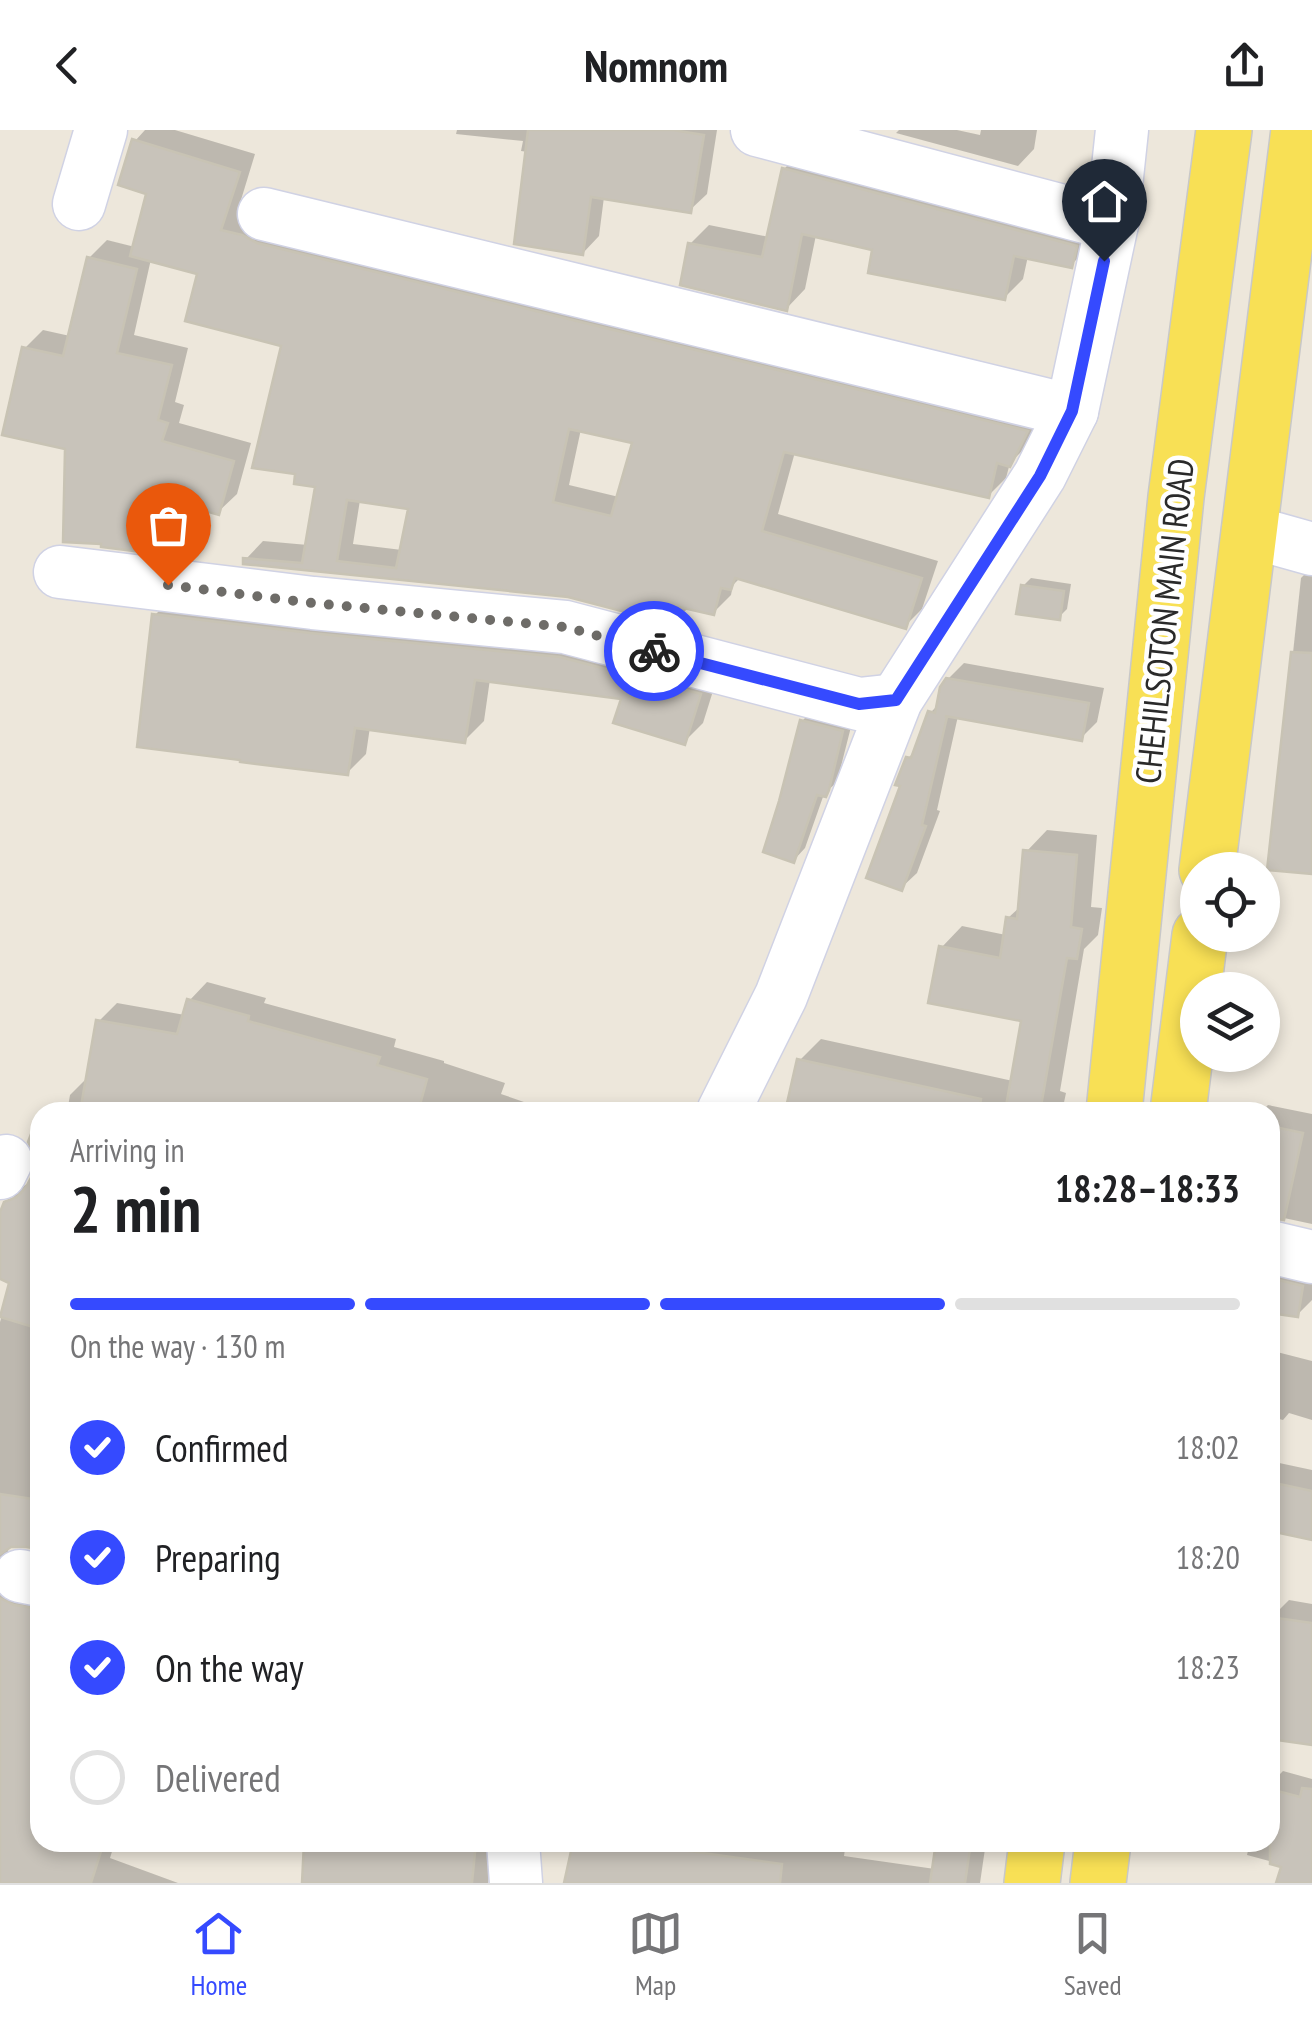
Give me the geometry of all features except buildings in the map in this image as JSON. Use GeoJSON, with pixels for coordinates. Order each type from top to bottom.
{"type":"FeatureCollection","features":[{"type":"Feature","properties":{"kind":"main road","name":"CHEHILSOTON MAIN ROAD"},"geometry":{"type":"LineString","coordinates":[[1115,1102],[1176,497],[1224,130]]}},
{"type":"Feature","properties":{"kind":"main road","name":"CHEHILSOTON MAIN ROAD"},"geometry":{"type":"LineString","coordinates":[[1210,852],[1300,130]]}},
{"type":"Feature","properties":{"kind":"main road"},"geometry":{"type":"LineString","coordinates":[[1179,1102],[1198,952]]}},
{"type":"Feature","properties":{"kind":"main road"},"geometry":{"type":"LineString","coordinates":[[1032,1883],[1036,1852]]}},
{"type":"Feature","properties":{"kind":"main road"},"geometry":{"type":"LineString","coordinates":[[1098,1883],[1102,1852]]}},
{"type":"Feature","properties":{"kind":"street"},"geometry":{"type":"LineString","coordinates":[[79,204],[101,130]]}},
{"type":"Feature","properties":{"kind":"street"},"geometry":{"type":"LineString","coordinates":[[757,130],[1112,224]]}},
{"type":"Feature","properties":{"kind":"street"},"geometry":{"type":"LineString","coordinates":[[727,1102],[781,996],[896,700],[1040,476],[1072,411],[1112,224],[1122,130]]}},
{"type":"Feature","properties":{"kind":"street"},"geometry":{"type":"LineString","coordinates":[[264,214],[1072,411]]}},
{"type":"Feature","properties":{"kind":"street"},"geometry":{"type":"LineString","coordinates":[[1248,530],[1312,549]]}},
{"type":"Feature","properties":{"kind":"street"},"geometry":{"type":"LineString","coordinates":[[60,572],[312,603],[565,627],[859,704],[896,700]]}},
{"type":"Feature","properties":{"kind":"street"},"geometry":{"type":"LineString","coordinates":[[1280,1249],[1312,1257]]}},
{"type":"Feature","properties":{"kind":"street"},"geometry":{"type":"LineString","coordinates":[[514,1852],[516,1883]]}},
{"type":"Feature","properties":{"kind":"way so far"},"geometry":{"type":"LineString","coordinates":[[168,585],[565,627],[654,651]]}},
{"type":"Feature","properties":{"kind":"route"},"geometry":{"type":"LineString","coordinates":[[654,651],[859,704],[896,700],[1040,476],[1072,411],[1104,261]]}}]}
